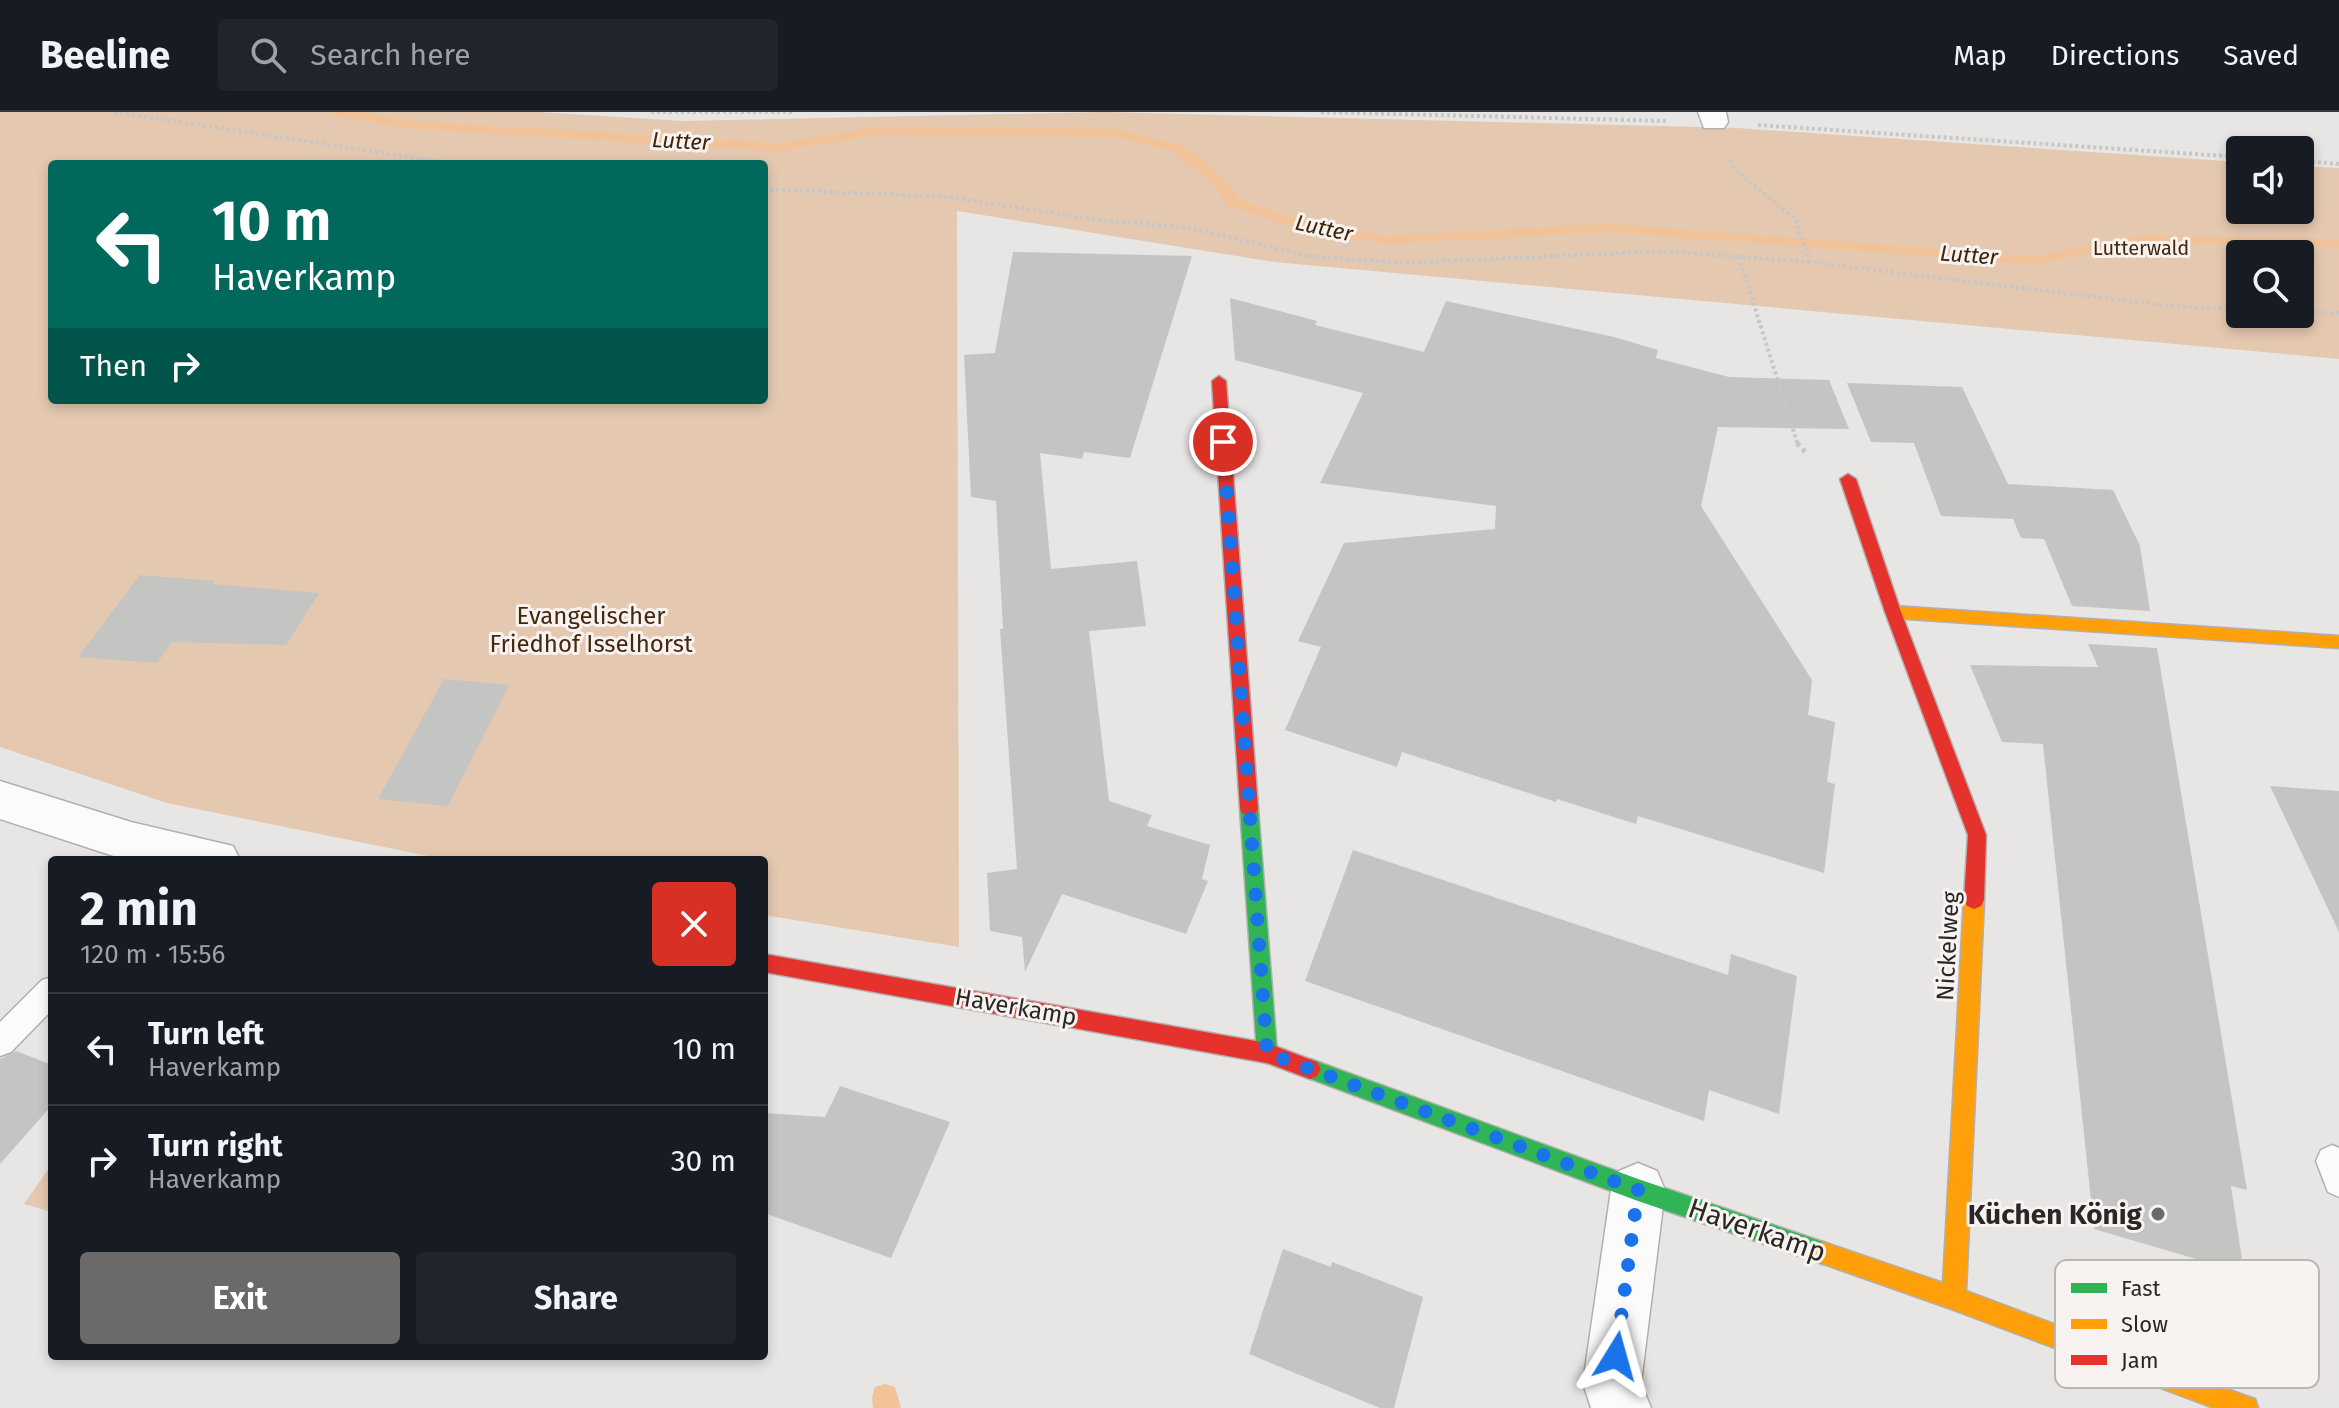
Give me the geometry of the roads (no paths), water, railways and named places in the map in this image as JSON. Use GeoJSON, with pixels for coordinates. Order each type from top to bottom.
{"type":"FeatureCollection","features":[{"type":"Feature","properties":{"kind":"street"},"geometry":{"type":"LineString","coordinates":[[1219,381],[1267,1053]]}},
{"type":"Feature","properties":{"kind":"street","name":"Nickelweg"},"geometry":{"type":"LineString","coordinates":[[1848,479],[1893,612],[1977,835],[1954,1298]]}},
{"type":"Feature","properties":{"kind":"street"},"geometry":{"type":"LineString","coordinates":[[1893,612],[2339,642]]}},
{"type":"Feature","properties":{"kind":"street"},"geometry":{"type":"LineString","coordinates":[[0,800],[131,842],[186,856]]}},
{"type":"Feature","properties":{"kind":"street","name":"Haverkamp"},"geometry":{"type":"LineString","coordinates":[[768,964],[1267,1053],[1638,1190],[1954,1298],[2055,1336]]}},
{"type":"Feature","properties":{"kind":"street"},"geometry":{"type":"LineString","coordinates":[[1621,1408],[1612,1383],[1638,1190]]}},
{"type":"Feature","properties":{"kind":"street","name":"Haverkamp"},"geometry":{"type":"LineString","coordinates":[[2193,1388],[2246,1408]]}},
{"type":"Feature","properties":{"kind":"lane"},"geometry":{"type":"LineString","coordinates":[[0,1042],[48,994]]}},
{"type":"Feature","properties":{"kind":"waterway","name":"Lutter"},"geometry":{"type":"LineString","coordinates":[[334,112],[415,125],[782,147],[883,130],[1115,133],[1177,148],[1215,178],[1233,202],[1292,222],[1385,240],[1609,228],[2035,260],[2141,239],[2339,243]]}},
{"type":"Feature","properties":{"kind":"waterway"},"geometry":{"type":"LineString","coordinates":[[885,1397],[887,1408]]}},
{"type":"Feature","properties":{"kind":"place","name":"Küchen König"},"geometry":{"type":"Point","coordinates":[2158,1214]}},
{"type":"Feature","properties":{"kind":"park label","name":"Lutterwald"},"geometry":{"type":"Point","coordinates":[2141,248]}},
{"type":"Feature","properties":{"kind":"park label","name":"Evangelischer Friedhof Isselhorst"},"geometry":{"type":"Point","coordinates":[591,630]}}]}
